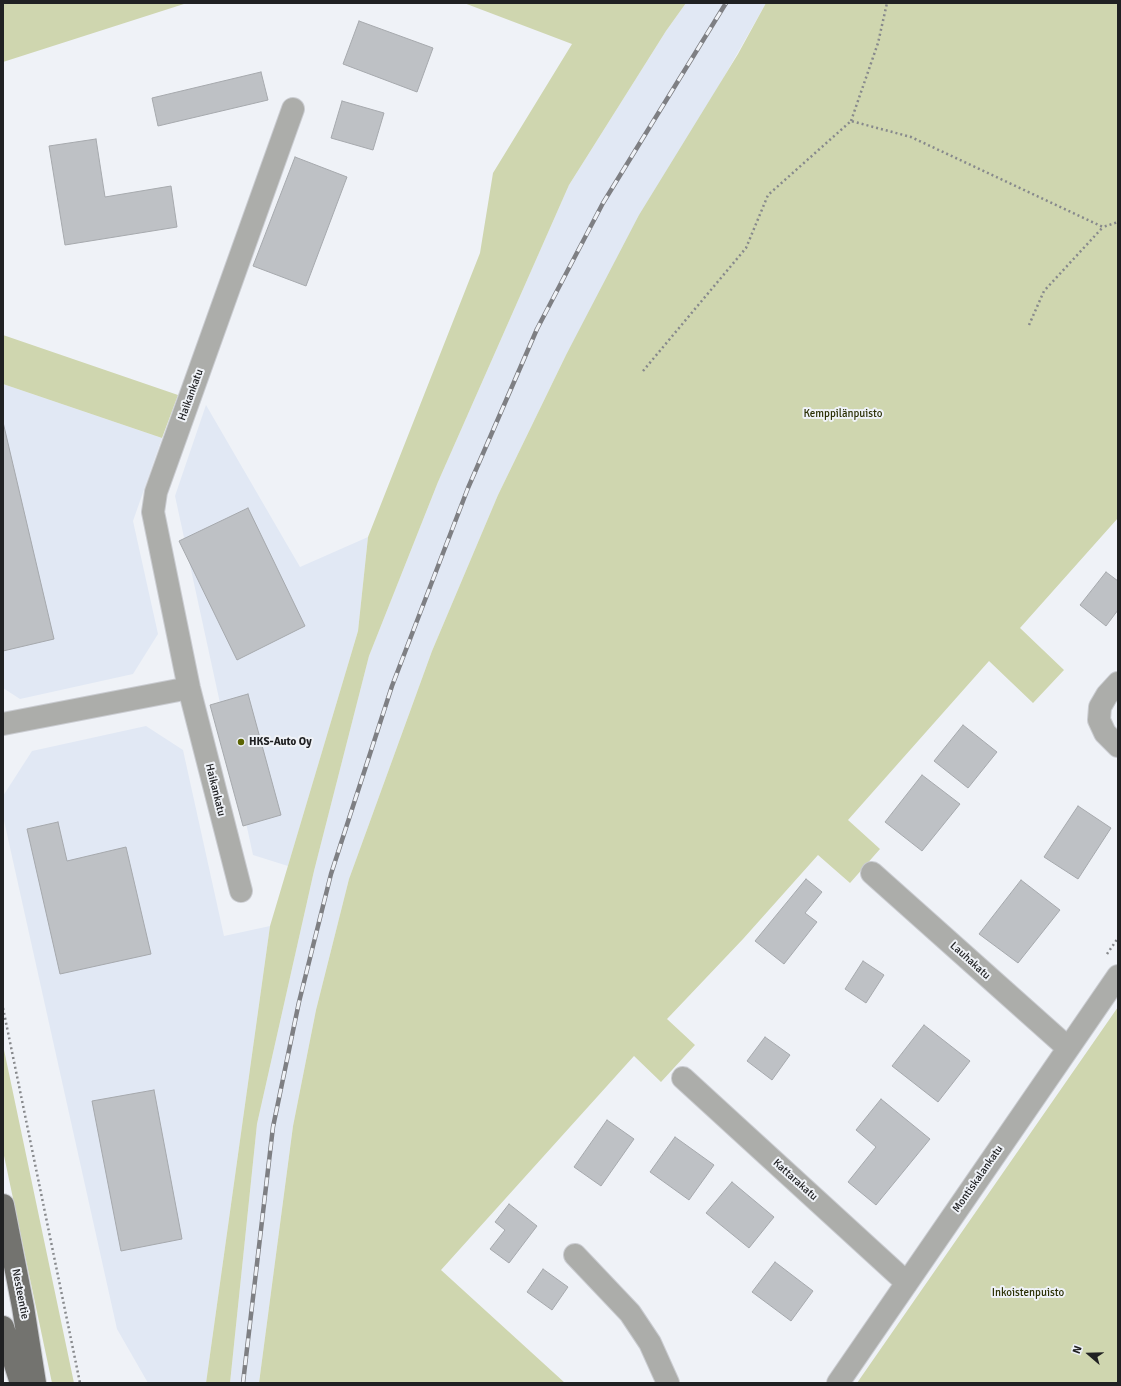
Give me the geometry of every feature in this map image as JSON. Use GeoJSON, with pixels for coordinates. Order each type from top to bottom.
{"type":"FeatureCollection","features":[{"type":"Feature","properties":{"kind":"main road","name":"Nesteentie"},"geometry":{"type":"LineString","coordinates":[[3,1205],[23,1307],[35,1383]]}},
{"type":"Feature","properties":{"kind":"main road"},"geometry":{"type":"LineString","coordinates":[[3,1327],[21,1383]]}},
{"type":"Feature","properties":{"kind":"street","name":"Haikankatu"},"geometry":{"type":"LineString","coordinates":[[241,891],[189,688],[153,512],[156,492],[293,109]]}},
{"type":"Feature","properties":{"kind":"street"},"geometry":{"type":"LineString","coordinates":[[1118,683],[1107,695],[1100,707],[1099,720],[1105,733],[1118,746]]}},
{"type":"Feature","properties":{"kind":"street"},"geometry":{"type":"LineString","coordinates":[[3,724],[189,688]]}},
{"type":"Feature","properties":{"kind":"street","name":"Lauhakatu"},"geometry":{"type":"LineString","coordinates":[[872,874],[1068,1048]]}},
{"type":"Feature","properties":{"kind":"street","name":"Montiskalankatu"},"geometry":{"type":"LineString","coordinates":[[838,1383],[1118,976]]}},
{"type":"Feature","properties":{"kind":"street","name":"Kattarakatu"},"geometry":{"type":"LineString","coordinates":[[683,1078],[907,1283]]}},
{"type":"Feature","properties":{"kind":"street"},"geometry":{"type":"LineString","coordinates":[[575,1255],[630,1313],[650,1343],[668,1383]]}},
{"type":"Feature","properties":{"kind":"path"},"geometry":{"type":"LineString","coordinates":[[643,371],[746,248],[768,195],[851,120],[878,43],[887,3]]}},
{"type":"Feature","properties":{"kind":"path"},"geometry":{"type":"LineString","coordinates":[[851,120],[918,140],[1103,227]]}},
{"type":"Feature","properties":{"kind":"path"},"geometry":{"type":"LineString","coordinates":[[1029,326],[1044,291],[1103,227],[1118,222]]}},
{"type":"Feature","properties":{"kind":"path"},"geometry":{"type":"LineString","coordinates":[[3,1008],[80,1383]]}},
{"type":"Feature","properties":{"kind":"shaded area"},"geometry":{"type":"Polygon","coordinates":[[[686,3],[766,3],[566,355],[498,495],[432,651],[349,879],[316,1010],[293,1126],[259,1383],[230,1383],[257,1124],[314,871],[369,656],[438,482],[569,185],[666,31],[686,3]]]}},
{"type":"Feature","properties":{"kind":"shaded area"},"geometry":{"type":"Polygon","coordinates":[[[3,384],[162,438],[133,521],[158,634],[133,674],[20,699],[3,688],[3,384]]]}},
{"type":"Feature","properties":{"kind":"shaded area"},"geometry":{"type":"Polygon","coordinates":[[[206,405],[300,567],[368,537],[358,631],[288,866],[253,855],[175,496],[206,405]]]}},
{"type":"Feature","properties":{"kind":"shaded area"},"geometry":{"type":"Polygon","coordinates":[[[146,726],[183,750],[224,936],[270,926],[206,1383],[148,1383],[117,1329],[3,816],[3,796],[32,751],[146,726]]]}},
{"type":"Feature","properties":{"kind":"green space"},"geometry":{"type":"Polygon","coordinates":[[[3,3],[187,3],[3,62],[3,3]]]}},
{"type":"Feature","properties":{"kind":"green space"},"geometry":{"type":"Polygon","coordinates":[[[464,3],[686,3],[666,31],[569,185],[438,482],[369,656],[314,871],[257,1124],[230,1383],[206,1383],[270,926],[358,631],[368,537],[480,253],[493,173],[572,44],[464,3]]]}},
{"type":"Feature","properties":{"kind":"green space","name":"Kemppilänpuisto"},"geometry":{"type":"Polygon","coordinates":[[[766,3],[1118,3],[1118,518],[1020,628],[1064,670],[1033,703],[989,661],[848,820],[880,849],[850,883],[818,855],[743,939],[667,1019],[695,1045],[661,1082],[634,1056],[441,1270],[565,1383],[259,1383],[293,1126],[316,1010],[349,879],[432,651],[498,495],[566,355],[639,215],[738,54],[766,3]]]}},
{"type":"Feature","properties":{"kind":"green space"},"geometry":{"type":"Polygon","coordinates":[[[3,335],[178,395],[162,438],[3,384],[3,335]]]}},
{"type":"Feature","properties":{"kind":"green space","name":"Inkoistenpuisto"},"geometry":{"type":"Polygon","coordinates":[[[1118,1007],[1118,1383],[857,1383],[1118,1007]]]}},
{"type":"Feature","properties":{"kind":"green space"},"geometry":{"type":"Polygon","coordinates":[[[3,1045],[74,1383],[52,1383],[3,1151],[3,1045]]]}},
{"type":"Feature","properties":{"kind":"building"},"geometry":{"type":"Polygon","coordinates":[[[359,21],[433,48],[417,92],[343,64],[359,21]]]}},
{"type":"Feature","properties":{"kind":"building"},"geometry":{"type":"Polygon","coordinates":[[[261,72],[268,100],[158,126],[152,98],[261,72]]]}},
{"type":"Feature","properties":{"kind":"building"},"geometry":{"type":"Polygon","coordinates":[[[342,101],[384,113],[373,150],[331,138],[342,101]]]}},
{"type":"Feature","properties":{"kind":"building"},"geometry":{"type":"Polygon","coordinates":[[[96,139],[105,197],[171,186],[177,227],[65,245],[49,146],[96,139]]]}},
{"type":"Feature","properties":{"kind":"building"},"geometry":{"type":"Polygon","coordinates":[[[295,157],[347,177],[306,286],[253,266],[295,157]]]}},
{"type":"Feature","properties":{"kind":"building"},"geometry":{"type":"Polygon","coordinates":[[[3,422],[54,639],[3,651],[3,422]]]}},
{"type":"Feature","properties":{"kind":"building"},"geometry":{"type":"Polygon","coordinates":[[[248,508],[305,626],[237,660],[179,541],[248,508]]]}},
{"type":"Feature","properties":{"kind":"building"},"geometry":{"type":"Polygon","coordinates":[[[1106,572],[1118,581],[1118,610],[1106,626],[1080,605],[1106,572]]]}},
{"type":"Feature","properties":{"kind":"building"},"geometry":{"type":"Polygon","coordinates":[[[248,694],[281,815],[243,826],[210,705],[248,694]]]}},
{"type":"Feature","properties":{"kind":"building"},"geometry":{"type":"Polygon","coordinates":[[[963,725],[997,752],[968,788],[934,761],[963,725]]]}},
{"type":"Feature","properties":{"kind":"building"},"geometry":{"type":"Polygon","coordinates":[[[922,775],[960,804],[922,851],[885,822],[922,775]]]}},
{"type":"Feature","properties":{"kind":"building"},"geometry":{"type":"Polygon","coordinates":[[[1078,806],[1111,828],[1078,879],[1044,857],[1078,806]]]}},
{"type":"Feature","properties":{"kind":"building"},"geometry":{"type":"Polygon","coordinates":[[[58,822],[67,861],[126,847],[151,954],[60,974],[27,829],[58,822]]]}},
{"type":"Feature","properties":{"kind":"building"},"geometry":{"type":"Polygon","coordinates":[[[806,879],[822,892],[805,913],[817,922],[784,964],[755,941],[806,879]]]}},
{"type":"Feature","properties":{"kind":"building"},"geometry":{"type":"Polygon","coordinates":[[[1021,880],[1060,910],[1018,963],[979,934],[1021,880]]]}},
{"type":"Feature","properties":{"kind":"building"},"geometry":{"type":"Polygon","coordinates":[[[863,961],[884,975],[866,1003],[845,989],[863,961]]]}},
{"type":"Feature","properties":{"kind":"building"},"geometry":{"type":"Polygon","coordinates":[[[924,1025],[970,1061],[938,1102],[892,1066],[924,1025]]]}},
{"type":"Feature","properties":{"kind":"building"},"geometry":{"type":"Polygon","coordinates":[[[765,1037],[790,1055],[772,1080],[747,1061],[765,1037]]]}},
{"type":"Feature","properties":{"kind":"building"},"geometry":{"type":"Polygon","coordinates":[[[154,1090],[182,1239],[121,1251],[92,1101],[154,1090]]]}},
{"type":"Feature","properties":{"kind":"building"},"geometry":{"type":"Polygon","coordinates":[[[881,1099],[930,1139],[876,1205],[848,1182],[876,1147],[856,1130],[881,1099]]]}},
{"type":"Feature","properties":{"kind":"building"},"geometry":{"type":"Polygon","coordinates":[[[607,1120],[634,1139],[601,1186],[574,1167],[607,1120]]]}},
{"type":"Feature","properties":{"kind":"building"},"geometry":{"type":"Polygon","coordinates":[[[675,1137],[714,1165],[689,1200],[650,1172],[675,1137]]]}},
{"type":"Feature","properties":{"kind":"building"},"geometry":{"type":"Polygon","coordinates":[[[732,1182],[774,1217],[749,1248],[706,1213],[732,1182]]]}},
{"type":"Feature","properties":{"kind":"building"},"geometry":{"type":"Polygon","coordinates":[[[509,1204],[537,1226],[509,1263],[490,1249],[505,1230],[495,1222],[509,1204]]]}},
{"type":"Feature","properties":{"kind":"building"},"geometry":{"type":"Polygon","coordinates":[[[775,1262],[813,1291],[791,1321],[752,1292],[775,1262]]]}},
{"type":"Feature","properties":{"kind":"building"},"geometry":{"type":"Polygon","coordinates":[[[543,1269],[568,1287],[552,1310],[527,1292],[543,1269]]]}},
{"type":"Feature","properties":{"kind":"railway"},"geometry":{"type":"LineString","coordinates":[[243,1383],[273,1127],[299,1002],[331,874],[392,686],[468,488],[537,329],[603,203],[726,3]]}},
{"type":"Feature","properties":{"kind":"place","name":"HKS-Auto Oy"},"geometry":{"type":"Point","coordinates":[241,742]}}]}
